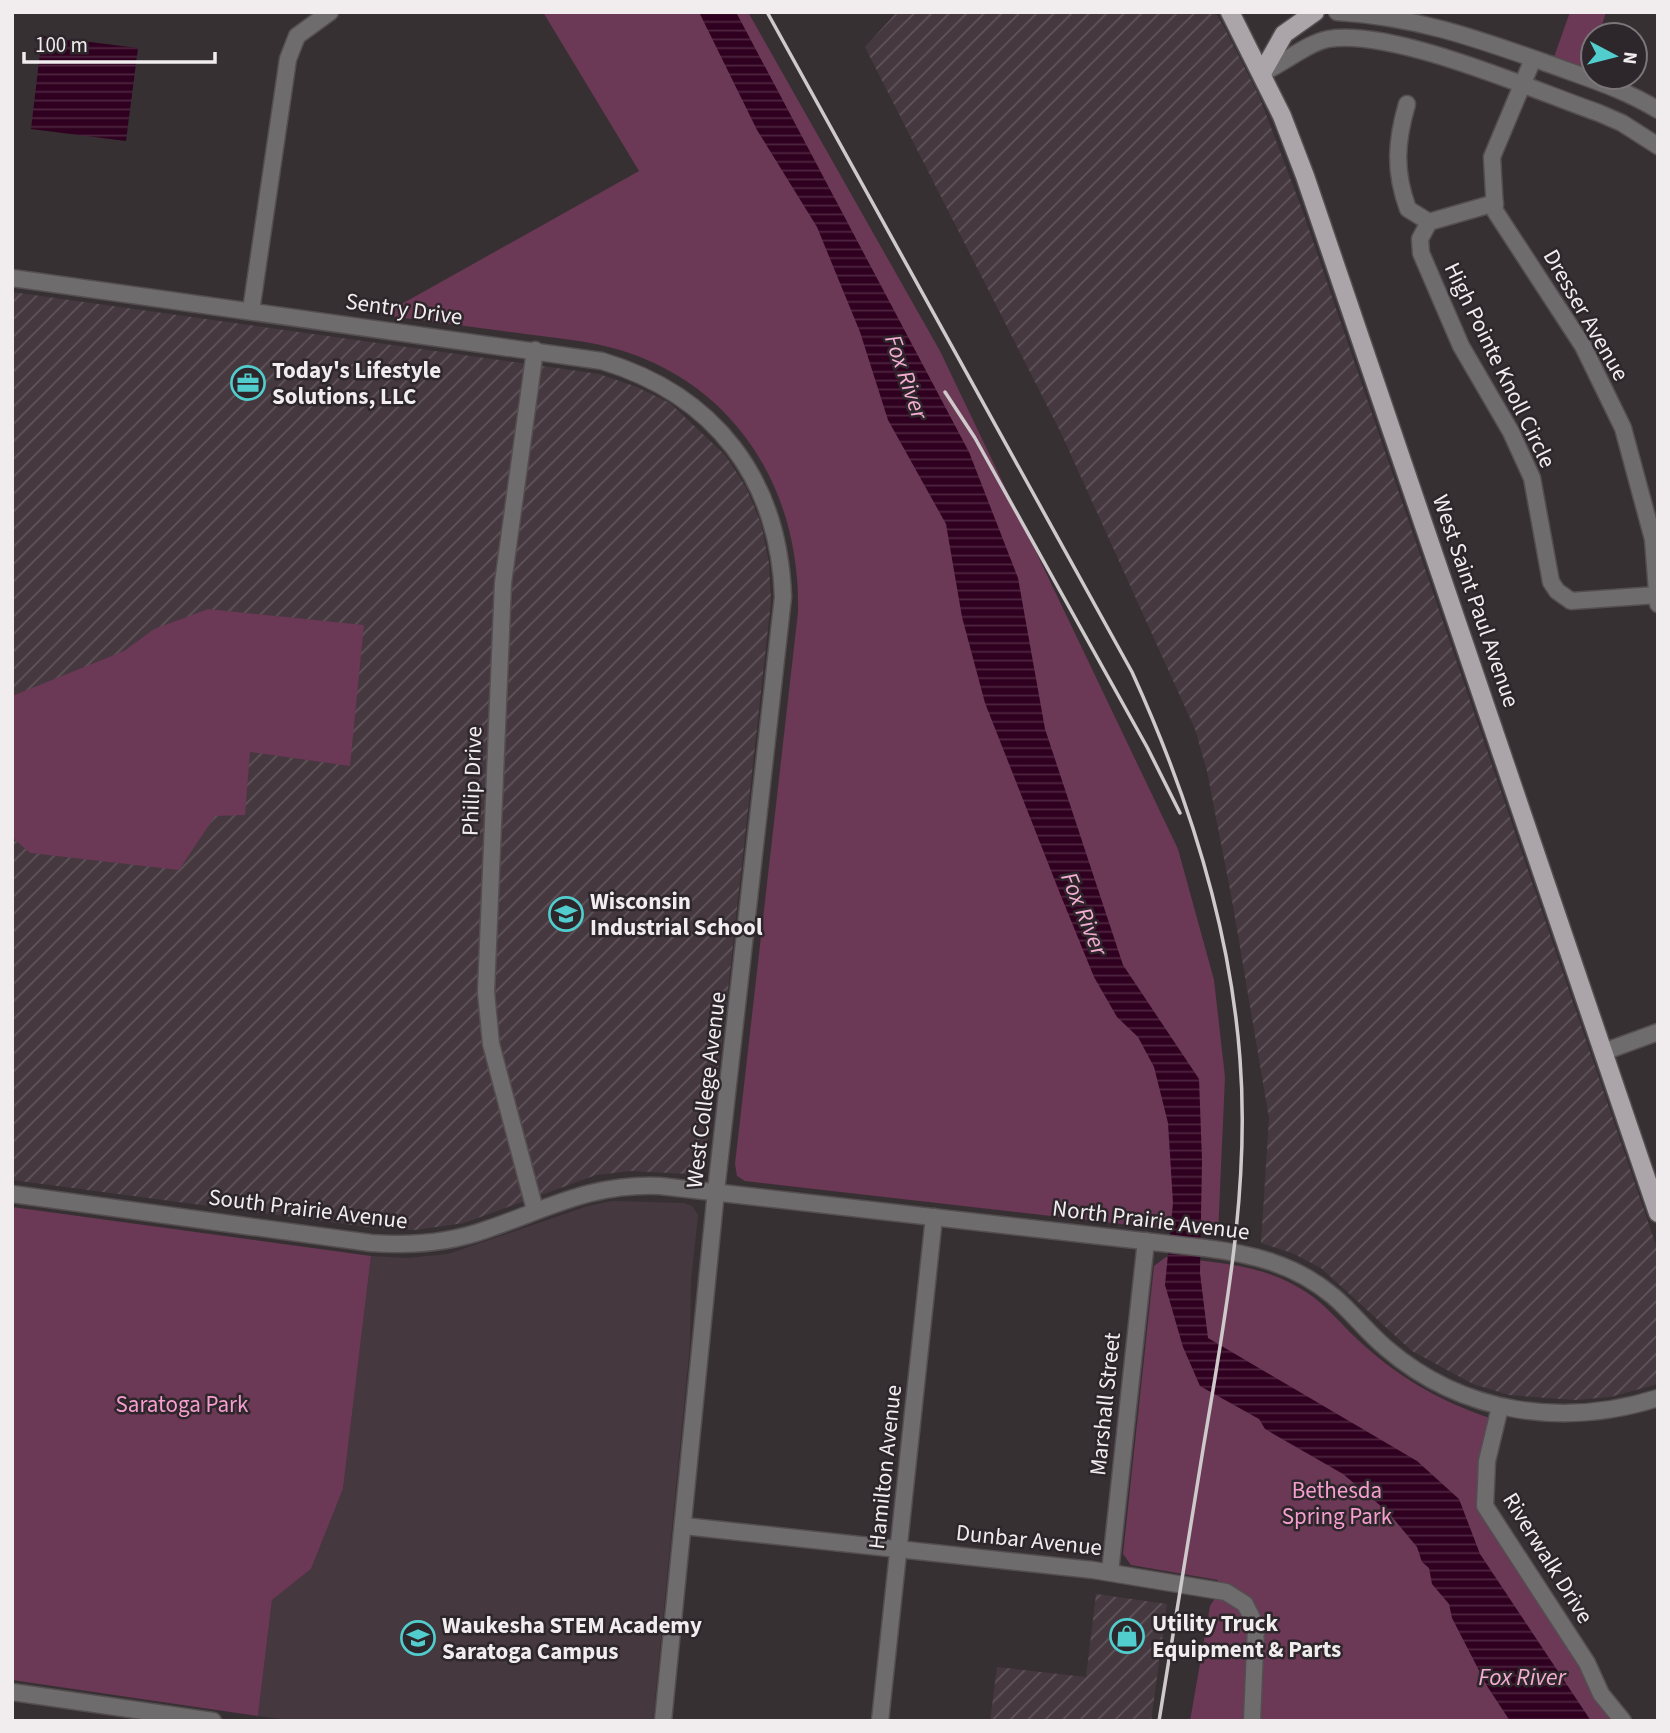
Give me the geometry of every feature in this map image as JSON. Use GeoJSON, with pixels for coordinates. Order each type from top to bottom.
{"type":"FeatureCollection","features":[{"type":"Feature","properties":{"kind":"main road","name":"West Saint Paul Avenue"},"geometry":{"type":"LineString","coordinates":[[1230,12],[1262,73],[1305,176],[1658,1213]]}},
{"type":"Feature","properties":{"kind":"main road"},"geometry":{"type":"LineString","coordinates":[[1262,73],[1284,34],[1315,12]]}},
{"type":"Feature","properties":{"kind":"street"},"geometry":{"type":"LineString","coordinates":[[251,311],[288,58],[297,36],[330,12]]}},
{"type":"Feature","properties":{"kind":"street"},"geometry":{"type":"LineString","coordinates":[[1337,12],[1433,25],[1626,93],[1658,110]]}},
{"type":"Feature","properties":{"kind":"street"},"geometry":{"type":"LineString","coordinates":[[1358,40],[1359,13]]}},
{"type":"Feature","properties":{"kind":"street"},"geometry":{"type":"LineString","coordinates":[[1262,73],[1323,41],[1358,40],[1420,50],[1622,123],[1658,146]]}},
{"type":"Feature","properties":{"kind":"street","name":"Dresser Avenue"},"geometry":{"type":"LineString","coordinates":[[1533,59],[1492,157],[1495,211],[1583,346],[1623,428],[1653,538],[1658,604]]}},
{"type":"Feature","properties":{"kind":"street"},"geometry":{"type":"LineString","coordinates":[[1407,104],[1398,134],[1396,158],[1401,190],[1408,209],[1429,222],[1494,203]]}},
{"type":"Feature","properties":{"kind":"street","name":"High Pointe Knoll Circle"},"geometry":{"type":"LineString","coordinates":[[1429,222],[1420,239],[1421,253],[1461,346],[1511,432],[1532,478],[1551,583],[1571,601],[1657,595]]}},
{"type":"Feature","properties":{"kind":"street","name":"Sentry Drive"},"geometry":{"type":"LineString","coordinates":[[12,278],[602,361],[651,379],[709,419],[749,470]]}},
{"type":"Feature","properties":{"kind":"street","name":"Philip Drive"},"geometry":{"type":"LineString","coordinates":[[535,350],[503,583],[486,992],[491,1044],[535,1210]]}},
{"type":"Feature","properties":{"kind":"street","name":"West College Avenue"},"geometry":{"type":"LineString","coordinates":[[663,1721],[716,1191],[783,597],[777,537],[767,505],[749,470]]}},
{"type":"Feature","properties":{"kind":"street"},"geometry":{"type":"LineString","coordinates":[[1603,1052],[1658,1032]]}},
{"type":"Feature","properties":{"kind":"street","name":"South Prairie Avenue"},"geometry":{"type":"LineString","coordinates":[[12,1194],[388,1244],[452,1239],[488,1230],[573,1196],[616,1186],[650,1185],[716,1191]]}},
{"type":"Feature","properties":{"kind":"street","name":"North Prairie Avenue"},"geometry":{"type":"LineString","coordinates":[[716,1191],[1253,1255],[1304,1275],[1335,1297],[1409,1366],[1445,1387],[1500,1407],[1578,1415],[1628,1407],[1658,1398]]}},
{"type":"Feature","properties":{"kind":"street","name":"Hamilton Avenue"},"geometry":{"type":"LineString","coordinates":[[880,1721],[934,1217]]}},
{"type":"Feature","properties":{"kind":"street","name":"Marshall Street"},"geometry":{"type":"LineString","coordinates":[[1110,1572],[1146,1241]]}},
{"type":"Feature","properties":{"kind":"street","name":"Riverwalk Drive"},"geometry":{"type":"LineString","coordinates":[[1500,1407],[1487,1461],[1485,1506],[1587,1663],[1601,1694],[1623,1721]]}},
{"type":"Feature","properties":{"kind":"street","name":"Dunbar Avenue"},"geometry":{"type":"LineString","coordinates":[[684,1526],[1110,1572],[1226,1592],[1245,1604],[1252,1615],[1256,1639],[1252,1721]]}},
{"type":"Feature","properties":{"kind":"street"},"geometry":{"type":"LineString","coordinates":[[12,1692],[213,1721]]}},
{"type":"Feature","properties":{"kind":"shaded area"},"geometry":{"type":"Polygon","coordinates":[[[897,12],[1215,12],[1225,29],[1259,96],[1303,212],[1658,1251],[1658,1384],[1610,1397],[1575,1400],[1509,1395],[1473,1384],[1412,1351],[1321,1268],[1292,1253],[1261,1243],[1269,1118],[1232,900],[1207,771],[1195,729],[1062,435],[865,47],[897,12]]]}},
{"type":"Feature","properties":{"kind":"shaded area"},"geometry":{"type":"Polygon","coordinates":[[[12,292],[599,374],[637,387],[670,403],[725,455],[746,487],[761,523],[769,563],[771,601],[723,1035],[704,1163],[700,1171],[690,1174],[631,1171],[596,1175],[464,1223],[415,1230],[368,1227],[12,1180],[12,292]]]}},
{"type":"Feature","properties":{"kind":"shaded area"},"geometry":{"type":"Polygon","coordinates":[[[612,1201],[684,1203],[692,1206],[698,1215],[691,1281],[690,1345],[653,1721],[296,1721],[258,1716],[272,1600],[311,1569],[343,1489],[371,1256],[407,1258],[448,1254],[588,1206],[612,1201]]]}},
{"type":"Feature","properties":{"kind":"shaded area","name":"Utility Truck Equipment & Parts"},"geometry":{"type":"Polygon","coordinates":[[[1096,1594],[1167,1604],[1151,1721],[990,1721],[997,1667],[1086,1677],[1096,1594]]]}},
{"type":"Feature","properties":{"kind":"green space"},"geometry":{"type":"Polygon","coordinates":[[[543,12],[748,12],[940,351],[1178,849],[1214,980],[1225,1077],[1218,1235],[745,1181],[737,1176],[735,1164],[798,612],[796,568],[788,526],[774,486],[754,450],[729,417],[698,389],[662,367],[620,350],[585,342],[382,315],[639,171],[543,12]]]}},
{"type":"Feature","properties":{"kind":"green space"},"geometry":{"type":"Polygon","coordinates":[[[1570,12],[1606,12],[1603,21],[1579,21],[1579,66],[1554,57],[1570,12]]]}},
{"type":"Feature","properties":{"kind":"green space"},"geometry":{"type":"Polygon","coordinates":[[[208,609],[364,625],[350,766],[250,752],[245,815],[215,816],[179,870],[30,853],[12,837],[12,696],[124,651],[154,629],[208,609]]]}},
{"type":"Feature","properties":{"kind":"green space","name":"Saratoga Park"},"geometry":{"type":"Polygon","coordinates":[[[12,1207],[371,1256],[343,1489],[311,1569],[272,1600],[258,1716],[12,1680],[12,1207]]]}},
{"type":"Feature","properties":{"kind":"green space","name":"Bethesda Spring Park"},"geometry":{"type":"Polygon","coordinates":[[[1166,1257],[1238,1266],[1273,1275],[1290,1283],[1320,1303],[1357,1339],[1403,1376],[1453,1404],[1490,1418],[1479,1502],[1617,1721],[1190,1721],[1210,1606],[1215,1598],[1218,1580],[1131,1565],[1123,1554],[1154,1266],[1166,1257]]]}},
{"type":"Feature","properties":{"kind":"water","name":"Fox River"},"geometry":{"type":"Polygon","coordinates":[[[699,12],[736,12],[969,452],[1018,578],[1045,729],[1123,965],[1199,1079],[1202,1160],[1200,1273],[1208,1338],[1417,1461],[1459,1499],[1480,1554],[1591,1721],[1510,1721],[1487,1686],[1452,1618],[1449,1604],[1432,1584],[1429,1568],[1422,1562],[1417,1547],[1388,1512],[1343,1474],[1265,1429],[1259,1419],[1200,1386],[1183,1347],[1165,1285],[1173,1203],[1168,1123],[1154,1067],[1138,1037],[1117,1017],[1094,977],[985,703],[962,617],[946,524],[888,420],[860,332],[817,227],[757,130],[699,12]]]}},
{"type":"Feature","properties":{"kind":"water"},"geometry":{"type":"Polygon","coordinates":[[[42,36],[138,48],[126,141],[31,129],[42,36]]]}},
{"type":"Feature","properties":{"kind":"railway"},"geometry":{"type":"LineString","coordinates":[[767,12],[1132,672],[1188,813],[1216,910],[1227,959],[1240,1059],[1240,1188],[1225,1317],[1159,1721]]}},
{"type":"Feature","properties":{"kind":"railway"},"geometry":{"type":"LineString","coordinates":[[945,392],[975,438],[1147,747],[1180,813]]}},
{"type":"Feature","properties":{"kind":"place","name":"Today's Lifestyle Solutions, LLC"},"geometry":{"type":"Point","coordinates":[248,383]}},
{"type":"Feature","properties":{"kind":"place","name":"Wisconsin Industrial School"},"geometry":{"type":"Point","coordinates":[566,914]}},
{"type":"Feature","properties":{"kind":"place","name":"Utility Truck Equipment & Parts"},"geometry":{"type":"Point","coordinates":[1127,1636]}},
{"type":"Feature","properties":{"kind":"place","name":"Waukesha STEM Academy Saratoga Campus"},"geometry":{"type":"Point","coordinates":[418,1638]}}]}
